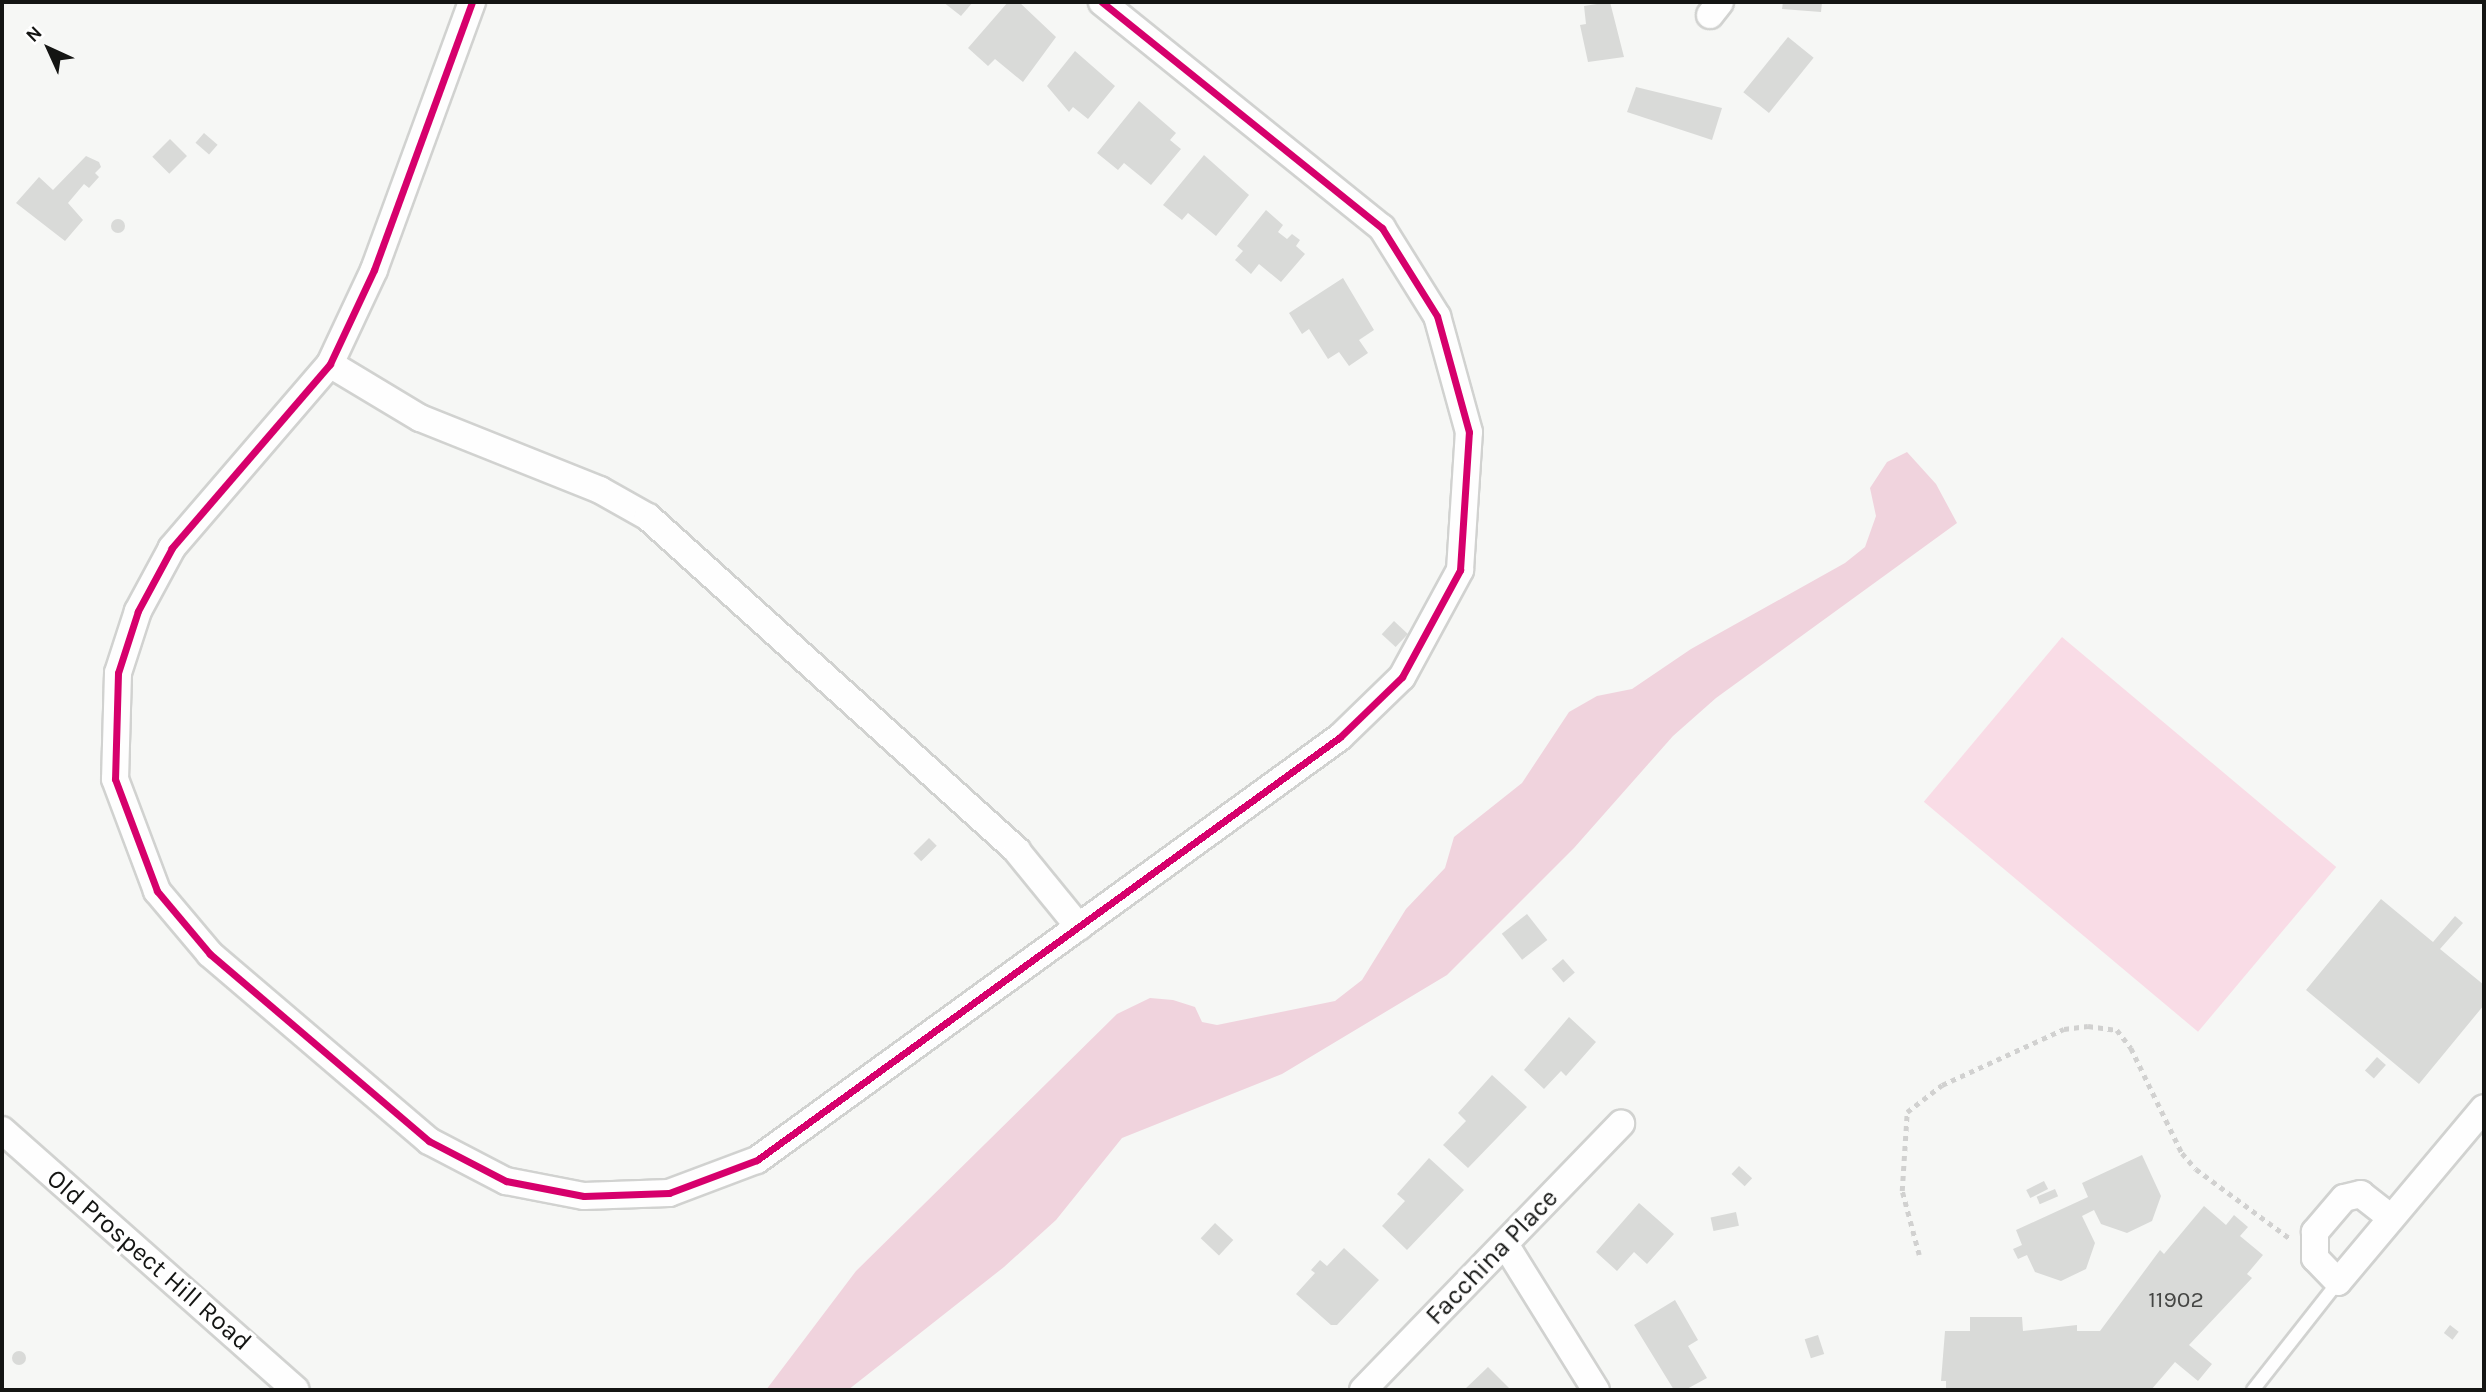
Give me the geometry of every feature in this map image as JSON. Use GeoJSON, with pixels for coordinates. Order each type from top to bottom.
{"type":"FeatureCollection","features":[{"type":"Feature","properties":{"kind":"street"},"geometry":{"type":"LineString","coordinates":[[472,2],[374,270],[330,364],[172,548],[138,611],[118,673],[115,779],[157,891],[210,954],[429,1141],[506,1181],[584,1196],[670,1193],[757,1160],[1340,737],[1402,677],[1460,570],[1469,432],[1437,316],[1382,228],[1102,2]]}},
{"type":"Feature","properties":{"kind":"street"},"geometry":{"type":"LineString","coordinates":[[330,364],[420,418],[600,490],[648,517],[1017,851],[1079,927]]}},
{"type":"Feature","properties":{"kind":"street"},"geometry":{"type":"LineString","coordinates":[[2390,1217],[2361,1194],[2344,1198],[2315,1232],[2315,1258],[2338,1282],[2484,1108]]}},
{"type":"Feature","properties":{"kind":"street","name":"Facchina Place"},"geometry":{"type":"LineString","coordinates":[[1363,1390],[1621,1124]]}},
{"type":"Feature","properties":{"kind":"street","name":"Old Prospect Hill Road"},"geometry":{"type":"LineString","coordinates":[[2,1130],[296,1390]]}},
{"type":"Feature","properties":{"kind":"street"},"geometry":{"type":"LineString","coordinates":[[1505,1244],[1596,1390]]}},
{"type":"Feature","properties":{"kind":"lane"},"geometry":{"type":"LineString","coordinates":[[2253,1390],[2338,1282]]}},
{"type":"Feature","properties":{"kind":"path"},"geometry":{"type":"LineString","coordinates":[[1919,1255],[1902,1191],[1908,1112],[1942,1085],[2064,1029],[2088,1026],[2117,1030],[2131,1048],[2182,1153],[2196,1169],[2315,1258]]}},
{"type":"Feature","properties":{"kind":"shaded area"},"geometry":{"type":"Polygon","coordinates":[[[1907,452],[1936,484],[1957,523],[1716,698],[1673,736],[1574,848],[1447,975],[1282,1074],[1122,1138],[1056,1220],[1004,1267],[848,1390],[766,1390],[856,1271],[1117,1014],[1150,998],[1173,1000],[1195,1007],[1202,1022],[1217,1025],[1335,1001],[1362,980],[1406,909],[1445,868],[1454,837],[1522,783],[1569,712],[1597,696],[1632,689],[1691,649],[1845,563],[1865,547],[1876,516],[1870,488],[1887,462],[1907,452]]]}},
{"type":"Feature","properties":{"kind":"shaded area"},"geometry":{"type":"Polygon","coordinates":[[[2062,637],[2336,867],[2198,1032],[1924,802],[2062,637]]]}},
{"type":"Feature","properties":{"kind":"building"},"geometry":{"type":"Polygon","coordinates":[[[943,2],[973,2],[961,16],[943,2]]]}},
{"type":"Feature","properties":{"kind":"building"},"geometry":{"type":"Polygon","coordinates":[[[1008,2],[1019,2],[1056,37],[1023,82],[995,59],[988,66],[968,48],[1008,2]]]}},
{"type":"Feature","properties":{"kind":"building"},"geometry":{"type":"Polygon","coordinates":[[[1610,2],[1624,57],[1588,62],[1580,25],[1586,24],[1584,6],[1610,2]]]}},
{"type":"Feature","properties":{"kind":"building"},"geometry":{"type":"Polygon","coordinates":[[[1783,2],[1822,2],[1821,12],[1782,9],[1783,2]]]}},
{"type":"Feature","properties":{"kind":"building"},"geometry":{"type":"Polygon","coordinates":[[[1788,37],[1814,58],[1769,113],[1743,92],[1788,37]]]}},
{"type":"Feature","properties":{"kind":"building"},"geometry":{"type":"Polygon","coordinates":[[[1075,51],[1115,86],[1088,119],[1073,107],[1069,112],[1047,86],[1075,51]]]}},
{"type":"Feature","properties":{"kind":"building"},"geometry":{"type":"Polygon","coordinates":[[[1636,87],[1722,108],[1712,140],[1627,112],[1636,87]]]}},
{"type":"Feature","properties":{"kind":"building"},"geometry":{"type":"Polygon","coordinates":[[[1139,101],[1176,133],[1170,140],[1181,149],[1151,185],[1124,163],[1118,170],[1097,153],[1139,101]]]}},
{"type":"Feature","properties":{"kind":"building"},"geometry":{"type":"Polygon","coordinates":[[[204,133],[218,145],[209,155],[195,143],[204,133]]]}},
{"type":"Feature","properties":{"kind":"building"},"geometry":{"type":"Polygon","coordinates":[[[170,139],[187,156],[169,174],[152,157],[170,139]]]}},
{"type":"Feature","properties":{"kind":"building"},"geometry":{"type":"Polygon","coordinates":[[[1204,155],[1249,195],[1216,236],[1188,213],[1182,220],[1163,205],[1204,155]]]}},
{"type":"Feature","properties":{"kind":"building"},"geometry":{"type":"Polygon","coordinates":[[[86,156],[99,162],[101,167],[95,173],[99,177],[89,188],[84,184],[68,203],[83,220],[65,241],[16,203],[39,177],[53,190],[86,156]]]}},
{"type":"Feature","properties":{"kind":"building"},"geometry":{"type":"Polygon","coordinates":[[[1266,210],[1283,225],[1278,232],[1287,239],[1292,234],[1300,240],[1296,246],[1305,254],[1281,282],[1259,264],[1251,274],[1235,260],[1243,251],[1237,246],[1266,210]]]}},
{"type":"Feature","properties":{"kind":"building"},"geometry":{"type":"Polygon","coordinates":[[[115,219],[121,219],[125,226],[121,233],[115,233],[111,229],[111,223],[115,219]]]}},
{"type":"Feature","properties":{"kind":"building"},"geometry":{"type":"Polygon","coordinates":[[[1343,278],[1374,330],[1359,340],[1368,353],[1349,366],[1339,352],[1328,359],[1309,329],[1302,334],[1289,313],[1343,278]]]}},
{"type":"Feature","properties":{"kind":"building"},"geometry":{"type":"Polygon","coordinates":[[[1394,621],[1408,634],[1396,647],[1382,634],[1394,621]]]}},
{"type":"Feature","properties":{"kind":"building"},"geometry":{"type":"Polygon","coordinates":[[[929,838],[937,846],[921,861],[913,854],[929,838]]]}},
{"type":"Feature","properties":{"kind":"building"},"geometry":{"type":"Polygon","coordinates":[[[2381,899],[2433,942],[2455,916],[2463,923],[2440,949],[2484,985],[2484,1005],[2419,1084],[2306,990],[2381,899]]]}},
{"type":"Feature","properties":{"kind":"building"},"geometry":{"type":"Polygon","coordinates":[[[1527,914],[1547,940],[1522,960],[1502,934],[1527,914]]]}},
{"type":"Feature","properties":{"kind":"building"},"geometry":{"type":"Polygon","coordinates":[[[1563,959],[1575,973],[1563,982],[1552,969],[1563,959]]]}},
{"type":"Feature","properties":{"kind":"building"},"geometry":{"type":"Polygon","coordinates":[[[1569,1017],[1596,1042],[1566,1076],[1561,1071],[1544,1089],[1524,1070],[1569,1017]]]}},
{"type":"Feature","properties":{"kind":"building"},"geometry":{"type":"Polygon","coordinates":[[[2377,1057],[2386,1065],[2374,1078],[2365,1070],[2377,1057]]]}},
{"type":"Feature","properties":{"kind":"building"},"geometry":{"type":"Polygon","coordinates":[[[1492,1075],[1527,1107],[1468,1168],[1443,1145],[1466,1121],[1458,1113],[1492,1075]]]}},
{"type":"Feature","properties":{"kind":"building"},"geometry":{"type":"Polygon","coordinates":[[[2142,1155],[2161,1196],[2152,1221],[2127,1233],[2101,1224],[2094,1210],[2082,1216],[2095,1243],[2086,1269],[2061,1281],[2035,1272],[2027,1255],[2018,1259],[2013,1249],[2022,1245],[2016,1230],[2088,1197],[2082,1183],[2142,1155]]]}},
{"type":"Feature","properties":{"kind":"building"},"geometry":{"type":"Polygon","coordinates":[[[1429,1158],[1464,1190],[1407,1250],[1382,1226],[1405,1201],[1397,1194],[1429,1158]]]}},
{"type":"Feature","properties":{"kind":"building"},"geometry":{"type":"Polygon","coordinates":[[[1739,1166],[1752,1178],[1745,1186],[1731,1174],[1739,1166]]]}},
{"type":"Feature","properties":{"kind":"building"},"geometry":{"type":"Polygon","coordinates":[[[2044,1181],[2048,1189],[2030,1198],[2026,1190],[2044,1181]]]}},
{"type":"Feature","properties":{"kind":"building"},"geometry":{"type":"Polygon","coordinates":[[[2055,1189],[2058,1196],[2040,1204],[2037,1197],[2055,1189]]]}},
{"type":"Feature","properties":{"kind":"building"},"geometry":{"type":"Polygon","coordinates":[[[1639,1203],[1674,1234],[1647,1264],[1634,1252],[1617,1271],[1596,1252],[1639,1203]]]}},
{"type":"Feature","properties":{"kind":"building"},"geometry":{"type":"Polygon","coordinates":[[[2204,1206],[2226,1225],[2234,1215],[2248,1227],[2240,1236],[2263,1255],[2247,1274],[2252,1278],[2189,1345],[2212,1364],[2198,1381],[2175,1362],[2151,1390],[1946,1390],[1946,1381],[1941,1381],[1945,1331],[1970,1331],[1970,1317],[2022,1317],[2023,1331],[2077,1325],[2077,1331],[2100,1331],[2160,1250],[2164,1254],[2204,1206]]]}},
{"type":"Feature","properties":{"kind":"building"},"geometry":{"type":"Polygon","coordinates":[[[1736,1212],[1739,1226],[1713,1231],[1711,1217],[1736,1212]]]}},
{"type":"Feature","properties":{"kind":"building"},"geometry":{"type":"Polygon","coordinates":[[[1215,1223],[1233,1240],[1219,1255],[1201,1238],[1215,1223]]]}},
{"type":"Feature","properties":{"kind":"building"},"geometry":{"type":"Polygon","coordinates":[[[1344,1248],[1379,1280],[1337,1325],[1331,1325],[1296,1294],[1315,1273],[1311,1270],[1320,1260],[1327,1266],[1344,1248]]]}},
{"type":"Feature","properties":{"kind":"building"},"geometry":{"type":"Polygon","coordinates":[[[1675,1300],[1698,1340],[1688,1346],[1707,1378],[1685,1390],[1674,1390],[1634,1325],[1675,1300]]]}},
{"type":"Feature","properties":{"kind":"building"},"geometry":{"type":"Polygon","coordinates":[[[2450,1325],[2459,1332],[2453,1340],[2444,1333],[2450,1325]]]}},
{"type":"Feature","properties":{"kind":"building"},"geometry":{"type":"Polygon","coordinates":[[[1818,1335],[1824,1354],[1811,1358],[1805,1339],[1818,1335]]]}},
{"type":"Feature","properties":{"kind":"building"},"geometry":{"type":"Polygon","coordinates":[[[19,1351],[24,1353],[24,1363],[19,1365],[14,1363],[12,1358],[14,1353],[19,1351]]]}},
{"type":"Feature","properties":{"kind":"building"},"geometry":{"type":"Polygon","coordinates":[[[1488,1367],[1511,1390],[1464,1390],[1488,1367]]]}},
{"type":"Feature","properties":{"kind":"cycle path"},"geometry":{"type":"LineString","coordinates":[[472,2],[374,270],[330,364],[172,548],[138,611],[118,673],[115,779],[157,891],[210,954],[429,1141],[506,1181],[584,1196],[669,1193],[757,1160],[1340,737],[1402,677],[1460,570],[1469,432],[1437,316],[1382,228],[1102,2]]}}]}
